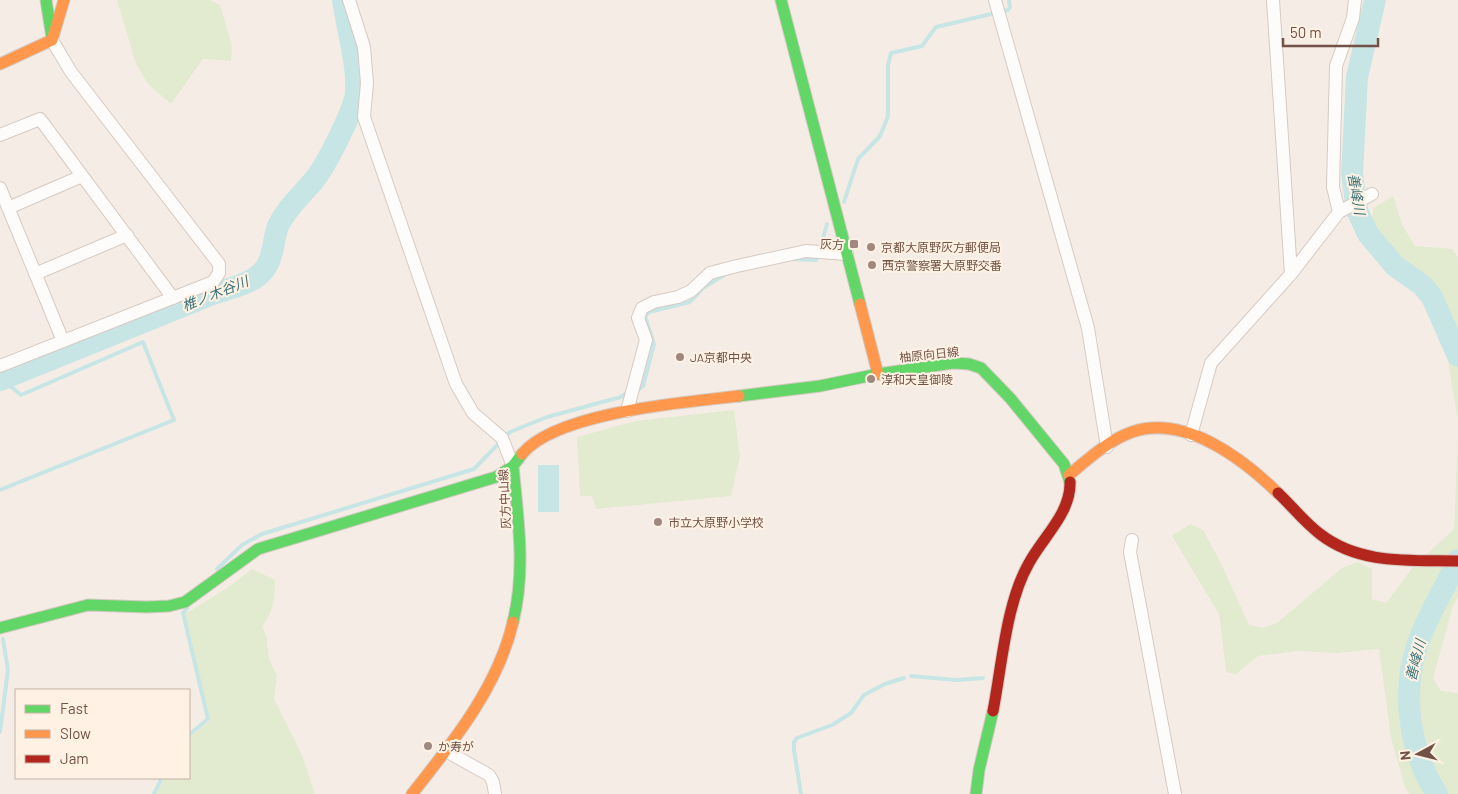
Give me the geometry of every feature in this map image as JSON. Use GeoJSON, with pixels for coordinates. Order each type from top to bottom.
{"type":"FeatureCollection","features":[{"type":"Feature","properties":{"kind":"main road"},"geometry":{"type":"LineString","coordinates":[[46,0],[52,40]]}},
{"type":"Feature","properties":{"kind":"main road"},"geometry":{"type":"LineString","coordinates":[[0,64],[52,40],[64,0]]}},
{"type":"Feature","properties":{"kind":"main road"},"geometry":{"type":"LineString","coordinates":[[781,0],[878,374]]}},
{"type":"Feature","properties":{"kind":"main road","name":"柚原向日線"},"geometry":{"type":"LineString","coordinates":[[878,374],[954,363],[969,364],[981,368],[1016,406],[1064,464],[1069,475]]}},
{"type":"Feature","properties":{"kind":"main road","name":"灰方中山線"},"geometry":{"type":"LineString","coordinates":[[412,794],[446,751],[477,707],[494,677],[512,630],[521,570],[513,466],[530,446],[549,434],[589,420],[628,411],[660,405],[829,384],[862,379],[878,374]]}},
{"type":"Feature","properties":{"kind":"main road"},"geometry":{"type":"LineString","coordinates":[[976,794],[979,770],[991,723],[1016,589],[1028,562],[1061,514],[1069,495],[1069,475],[1107,447],[1133,431],[1162,428],[1191,435],[1227,452],[1271,485],[1318,532],[1338,546],[1357,554],[1380,559],[1458,561]]}},
{"type":"Feature","properties":{"kind":"main road"},"geometry":{"type":"LineString","coordinates":[[0,628],[88,606],[154,607],[184,602],[258,549],[322,528],[490,479],[513,466]]}},
{"type":"Feature","properties":{"kind":"street"},"geometry":{"type":"LineString","coordinates":[[349,0],[364,47],[367,83],[364,117],[453,376],[473,413],[502,438],[513,466]]}},
{"type":"Feature","properties":{"kind":"street"},"geometry":{"type":"LineString","coordinates":[[1273,0],[1291,274]]}},
{"type":"Feature","properties":{"kind":"street"},"geometry":{"type":"LineString","coordinates":[[1343,210],[1333,187],[1336,66],[1353,18],[1356,0]]}},
{"type":"Feature","properties":{"kind":"street"},"geometry":{"type":"LineString","coordinates":[[996,8],[1088,328],[1107,447]]}},
{"type":"Feature","properties":{"kind":"street"},"geometry":{"type":"LineString","coordinates":[[0,366],[213,282],[219,273],[219,264],[71,72],[52,40]]}},
{"type":"Feature","properties":{"kind":"street"},"geometry":{"type":"LineString","coordinates":[[0,135],[40,119],[173,298]]}},
{"type":"Feature","properties":{"kind":"street"},"geometry":{"type":"LineString","coordinates":[[8,208],[82,176]]}},
{"type":"Feature","properties":{"kind":"street"},"geometry":{"type":"LineString","coordinates":[[0,188],[63,341]]}},
{"type":"Feature","properties":{"kind":"street"},"geometry":{"type":"LineString","coordinates":[[1191,435],[1211,363],[1291,274],[1343,210],[1372,194]]}},
{"type":"Feature","properties":{"kind":"street"},"geometry":{"type":"LineString","coordinates":[[35,274],[127,235]]}},
{"type":"Feature","properties":{"kind":"street"},"geometry":{"type":"LineString","coordinates":[[628,411],[646,340],[638,318],[642,308],[654,302],[678,297],[691,291],[710,273],[806,251],[847,254]]}},
{"type":"Feature","properties":{"kind":"street"},"geometry":{"type":"LineString","coordinates":[[1132,540],[1130,552],[1175,794]]}},
{"type":"Feature","properties":{"kind":"street"},"geometry":{"type":"LineString","coordinates":[[446,751],[489,775],[493,782],[494,794]]}},
{"type":"Feature","properties":{"kind":"green space"},"geometry":{"type":"Polygon","coordinates":[[[117,0],[210,0],[220,5],[232,45],[231,61],[203,59],[171,104],[148,84],[136,64],[117,0]]]}},
{"type":"Feature","properties":{"kind":"green space"},"geometry":{"type":"Polygon","coordinates":[[[1393,196],[1402,224],[1415,246],[1452,249],[1458,257],[1458,421],[1447,356],[1447,314],[1408,265],[1372,229],[1373,208],[1393,196]]]}},
{"type":"Feature","properties":{"kind":"green space"},"geometry":{"type":"Polygon","coordinates":[[[734,410],[740,456],[731,496],[596,509],[592,496],[580,496],[577,437],[636,421],[734,410]]]}},
{"type":"Feature","properties":{"kind":"green space"},"geometry":{"type":"Polygon","coordinates":[[[1458,436],[1458,598],[1453,606],[1433,678],[1441,691],[1458,693],[1458,794],[1409,794],[1405,787],[1391,738],[1379,649],[1335,653],[1298,651],[1258,656],[1236,674],[1226,672],[1219,614],[1172,536],[1190,524],[1203,530],[1220,561],[1249,625],[1263,628],[1277,623],[1342,568],[1358,562],[1372,569],[1372,599],[1386,603],[1413,567],[1454,529],[1458,436]]]}},
{"type":"Feature","properties":{"kind":"green space"},"geometry":{"type":"Polygon","coordinates":[[[252,569],[275,580],[271,610],[262,626],[267,639],[269,659],[277,675],[274,699],[302,755],[315,794],[156,794],[164,779],[190,779],[190,737],[210,721],[185,614],[227,588],[252,569]]]}},
{"type":"Feature","properties":{"kind":"water"},"geometry":{"type":"Polygon","coordinates":[[[538,465],[559,465],[559,512],[538,512],[538,465]]]}},
{"type":"Feature","properties":{"kind":"waterway","name":"椎ノ木谷川"},"geometry":{"type":"LineString","coordinates":[[0,380],[210,295],[242,285],[254,279],[264,270],[270,259],[278,226],[290,207],[320,172],[339,138],[354,101],[356,93],[355,71],[343,0]]}},
{"type":"Feature","properties":{"kind":"waterway"},"geometry":{"type":"LineString","coordinates":[[844,202],[858,159],[880,136],[888,116],[888,65],[891,53],[922,46],[936,27],[1008,10],[1010,7],[1009,0]]}},
{"type":"Feature","properties":{"kind":"waterway","name":"善峰川"},"geometry":{"type":"LineString","coordinates":[[1375,0],[1357,77],[1352,174],[1357,210],[1368,234],[1395,266],[1422,285],[1432,297],[1458,356]]}},
{"type":"Feature","properties":{"kind":"waterway"},"geometry":{"type":"LineString","coordinates":[[820,249],[827,224]]}},
{"type":"Feature","properties":{"kind":"waterway"},"geometry":{"type":"LineString","coordinates":[[791,259],[816,260],[818,256]]}},
{"type":"Feature","properties":{"kind":"waterway"},"geometry":{"type":"LineString","coordinates":[[636,392],[643,386],[654,344],[645,316],[649,312],[690,302],[703,288],[724,275]]}},
{"type":"Feature","properties":{"kind":"waterway"},"geometry":{"type":"LineString","coordinates":[[0,490],[174,420],[143,342],[21,395],[2,379]]}},
{"type":"Feature","properties":{"kind":"waterway"},"geometry":{"type":"LineString","coordinates":[[217,569],[242,545],[262,534],[474,469],[510,432],[547,417],[621,397],[628,392]]}},
{"type":"Feature","properties":{"kind":"waterway","name":"善峰川"},"geometry":{"type":"LineString","coordinates":[[1437,794],[1427,777],[1414,740],[1409,701],[1410,681],[1413,662],[1422,632],[1458,560]]}},
{"type":"Feature","properties":{"kind":"waterway"},"geometry":{"type":"LineString","coordinates":[[187,608],[183,613],[208,719],[190,734]]}},
{"type":"Feature","properties":{"kind":"waterway"},"geometry":{"type":"LineString","coordinates":[[0,732],[8,670],[3,639]]}},
{"type":"Feature","properties":{"kind":"waterway"},"geometry":{"type":"LineString","coordinates":[[911,676],[956,680],[983,678]]}},
{"type":"Feature","properties":{"kind":"waterway"},"geometry":{"type":"LineString","coordinates":[[801,794],[794,750],[794,742],[797,738],[832,725],[851,713],[864,695],[885,684],[904,678]]}},
{"type":"Feature","properties":{"kind":"waterway"},"geometry":{"type":"LineString","coordinates":[[154,794],[162,779]]}},
{"type":"Feature","properties":{"kind":"traffic: fast"},"geometry":{"type":"LineString","coordinates":[[46,0],[52,38]]}},
{"type":"Feature","properties":{"kind":"traffic: fast"},"geometry":{"type":"LineString","coordinates":[[781,0],[860,304]]}},
{"type":"Feature","properties":{"kind":"traffic: fast"},"geometry":{"type":"LineString","coordinates":[[739,396],[820,386],[878,374],[953,363],[969,364],[981,368],[1010,398],[1064,464],[1070,482]]}},
{"type":"Feature","properties":{"kind":"traffic: fast"},"geometry":{"type":"LineString","coordinates":[[0,628],[88,605],[147,607],[169,606],[185,602],[258,549],[496,477],[513,466],[522,454]]}},
{"type":"Feature","properties":{"kind":"traffic: fast"},"geometry":{"type":"LineString","coordinates":[[513,466],[520,544],[519,583],[513,622]]}},
{"type":"Feature","properties":{"kind":"traffic: fast"},"geometry":{"type":"LineString","coordinates":[[976,794],[979,770],[993,711]]}},
{"type":"Feature","properties":{"kind":"traffic: slow"},"geometry":{"type":"LineString","coordinates":[[0,64],[52,40],[64,0]]}},
{"type":"Feature","properties":{"kind":"traffic: slow"},"geometry":{"type":"LineString","coordinates":[[860,304],[878,374]]}},
{"type":"Feature","properties":{"kind":"traffic: slow"},"geometry":{"type":"LineString","coordinates":[[522,454],[539,440],[563,428],[592,419],[656,406],[739,396]]}},
{"type":"Feature","properties":{"kind":"traffic: slow"},"geometry":{"type":"LineString","coordinates":[[1069,475],[1099,450],[1123,435],[1152,428],[1172,429],[1192,434],[1212,443],[1248,467],[1278,493]]}},
{"type":"Feature","properties":{"kind":"traffic: slow"},"geometry":{"type":"LineString","coordinates":[[412,794],[458,734],[485,691],[497,669],[513,622]]}},
{"type":"Feature","properties":{"kind":"traffic: jam"},"geometry":{"type":"LineString","coordinates":[[993,711],[1010,615],[1021,579],[1035,553],[1061,514],[1066,504],[1070,482]]}},
{"type":"Feature","properties":{"kind":"traffic: jam"},"geometry":{"type":"LineString","coordinates":[[1278,493],[1320,534],[1335,544],[1352,551],[1386,559],[1458,561]]}},
{"type":"Feature","properties":{"kind":"place","name":"灰方"},"geometry":{"type":"Point","coordinates":[854,244]}},
{"type":"Feature","properties":{"kind":"place","name":"京都大原野灰方郵便局"},"geometry":{"type":"Point","coordinates":[871,247]}},
{"type":"Feature","properties":{"kind":"place","name":"西京警察署大原野交番"},"geometry":{"type":"Point","coordinates":[872,265]}},
{"type":"Feature","properties":{"kind":"place","name":"JA京都中央"},"geometry":{"type":"Point","coordinates":[680,357]}},
{"type":"Feature","properties":{"kind":"place","name":"淳和天皇御陵"},"geometry":{"type":"Point","coordinates":[871,379]}},
{"type":"Feature","properties":{"kind":"place","name":"市立大原野小学校"},"geometry":{"type":"Point","coordinates":[658,522]}},
{"type":"Feature","properties":{"kind":"place","name":"か寿が"},"geometry":{"type":"Point","coordinates":[428,746]}}]}
